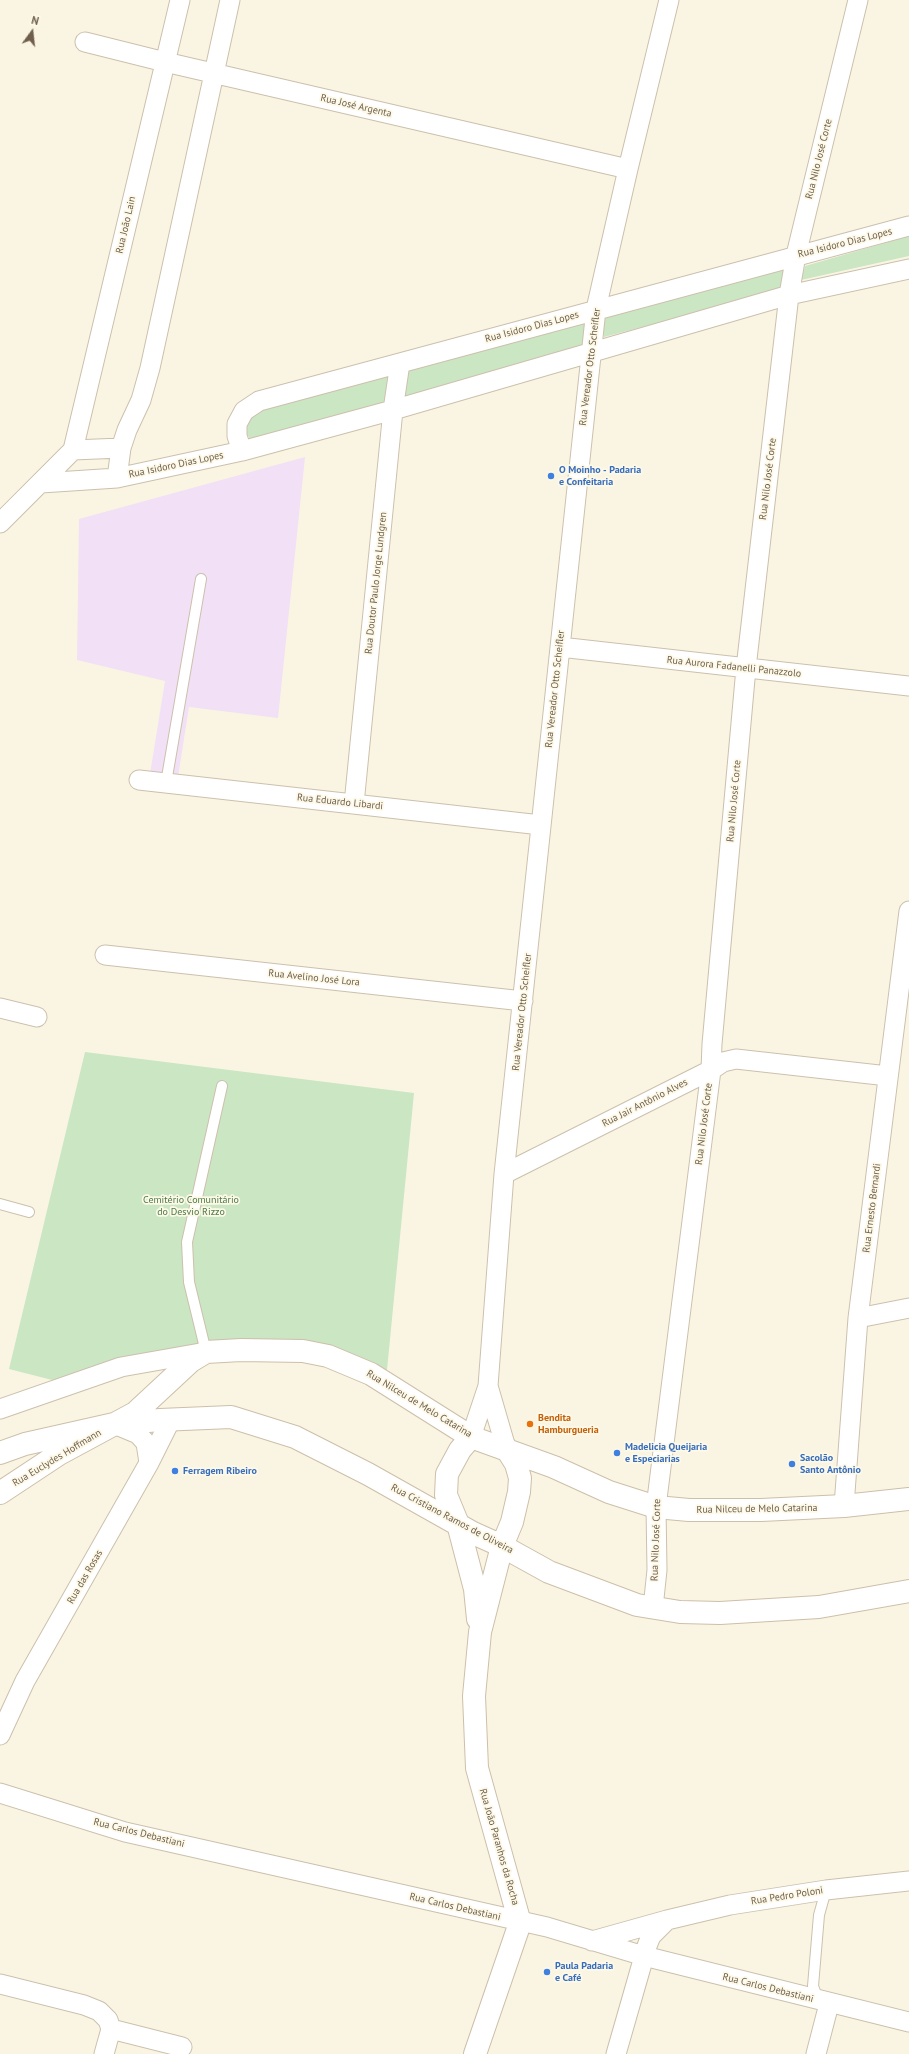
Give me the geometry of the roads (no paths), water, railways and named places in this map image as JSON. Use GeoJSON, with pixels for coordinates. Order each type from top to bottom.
{"type":"FeatureCollection","features":[{"type":"Feature","properties":{"kind":"street","name":"Rua João Lain"},"geometry":{"type":"LineString","coordinates":[[73,450],[180,0]]}},
{"type":"Feature","properties":{"kind":"street"},"geometry":{"type":"LineString","coordinates":[[0,523],[73,450],[122,448],[127,430],[141,400],[150,368],[213,72],[230,0]]}},
{"type":"Feature","properties":{"kind":"street","name":"Rua Vereador Otto Scheifler"},"geometry":{"type":"LineString","coordinates":[[458,1524],[446,1495],[448,1474],[460,1450],[470,1437],[488,1386],[504,1174],[596,310],[669,0]]}},
{"type":"Feature","properties":{"kind":"street","name":"Rua Nilo José Corte"},"geometry":{"type":"LineString","coordinates":[[652,1608],[657,1570],[656,1507],[711,1070],[746,668],[789,295],[796,255],[858,0]]}},
{"type":"Feature","properties":{"kind":"street","name":"Rua José Argenta"},"geometry":{"type":"LineString","coordinates":[[85,42],[165,62],[628,169]]}},
{"type":"Feature","properties":{"kind":"street","name":"Rua Isidoro Dias Lopes"},"geometry":{"type":"LineString","coordinates":[[242,451],[237,436],[237,424],[244,411],[259,401],[796,255],[909,226]]}},
{"type":"Feature","properties":{"kind":"street","name":"Rua Isidoro Dias Lopes"},"geometry":{"type":"LineString","coordinates":[[122,448],[117,478],[242,451],[393,410],[789,295],[909,269]]}},
{"type":"Feature","properties":{"kind":"street","name":"Rua Doutor Paulo Jorge Lundgren"},"geometry":{"type":"LineString","coordinates":[[354,804],[393,410],[400,363]]}},
{"type":"Feature","properties":{"kind":"street"},"geometry":{"type":"LineString","coordinates":[[41,483],[117,478]]}},
{"type":"Feature","properties":{"kind":"street","name":"Rua Aurora Fadanelli Panazzolo"},"geometry":{"type":"LineString","coordinates":[[560,647],[909,686]]}},
{"type":"Feature","properties":{"kind":"street","name":"Rua Eduardo Libardi"},"geometry":{"type":"LineString","coordinates":[[138,780],[541,825]]}},
{"type":"Feature","properties":{"kind":"street","name":"Rua Ernesto Bernardi"},"geometry":{"type":"LineString","coordinates":[[844,1506],[858,1318],[909,911]]}},
{"type":"Feature","properties":{"kind":"street","name":"Rua Avelino José Lora"},"geometry":{"type":"LineString","coordinates":[[105,955],[523,1001]]}},
{"type":"Feature","properties":{"kind":"street"},"geometry":{"type":"LineString","coordinates":[[0,1008],[37,1017]]}},
{"type":"Feature","properties":{"kind":"street","name":"Rua Jair Antônio Alves"},"geometry":{"type":"LineString","coordinates":[[504,1174],[711,1070],[723,1062],[736,1059],[888,1076]]}},
{"type":"Feature","properties":{"kind":"street"},"geometry":{"type":"LineString","coordinates":[[858,1318],[909,1308]]}},
{"type":"Feature","properties":{"kind":"street","name":"Rua Nilceu de Melo Catarina"},"geometry":{"type":"LineString","coordinates":[[0,1409],[122,1366],[198,1357],[241,1350],[303,1351],[328,1356],[371,1374],[470,1437],[506,1448],[609,1492],[656,1507],[689,1510],[761,1510],[844,1506],[909,1499]]}},
{"type":"Feature","properties":{"kind":"street"},"geometry":{"type":"LineString","coordinates":[[166,1419],[169,1399],[198,1357]]}},
{"type":"Feature","properties":{"kind":"street"},"geometry":{"type":"LineString","coordinates":[[114,1424],[135,1413],[198,1357]]}},
{"type":"Feature","properties":{"kind":"street","name":"Rua Vereador Otto Scheifler"},"geometry":{"type":"LineString","coordinates":[[488,1386],[506,1448],[516,1464],[520,1478],[519,1492],[512,1522],[502,1546]]}},
{"type":"Feature","properties":{"kind":"street","name":"Rua Cristiano Ramos de Oliveira"},"geometry":{"type":"LineString","coordinates":[[0,1453],[25,1444],[114,1424],[166,1419],[231,1417],[295,1438],[368,1474],[549,1572],[637,1605],[689,1613],[720,1613],[819,1606],[909,1591]]}},
{"type":"Feature","properties":{"kind":"street","name":"Rua das Rosas"},"geometry":{"type":"LineString","coordinates":[[0,1735],[25,1681],[149,1463],[166,1419]]}},
{"type":"Feature","properties":{"kind":"street"},"geometry":{"type":"LineString","coordinates":[[114,1424],[138,1434],[146,1443],[149,1463]]}},
{"type":"Feature","properties":{"kind":"street","name":"Rua Euclydes Hoffmann"},"geometry":{"type":"LineString","coordinates":[[0,1493],[59,1454],[114,1424]]}},
{"type":"Feature","properties":{"kind":"street","name":"Rua João Paranhos da Rocha"},"geometry":{"type":"LineString","coordinates":[[458,1524],[475,1589],[480,1632]]}},
{"type":"Feature","properties":{"kind":"street","name":"Rua João Paranhos da Rocha"},"geometry":{"type":"LineString","coordinates":[[502,1546],[480,1632],[474,1696],[477,1768],[520,1922]]}},
{"type":"Feature","properties":{"kind":"street","name":"Rua Carlos Debastiani"},"geometry":{"type":"LineString","coordinates":[[0,1793],[125,1832],[547,1927],[592,1942],[644,1956],[829,2004],[909,2022]]}},
{"type":"Feature","properties":{"kind":"street","name":"Rua Pedro Poloni"},"geometry":{"type":"LineString","coordinates":[[592,1942],[667,1920],[730,1905],[826,1890],[909,1881]]}},
{"type":"Feature","properties":{"kind":"street"},"geometry":{"type":"LineString","coordinates":[[616,2054],[651,1936],[667,1920]]}},
{"type":"Feature","properties":{"kind":"street"},"geometry":{"type":"LineString","coordinates":[[475,2054],[520,1922]]}},
{"type":"Feature","properties":{"kind":"street"},"geometry":{"type":"LineString","coordinates":[[0,1984],[84,2005],[99,2011],[108,2020],[111,2029],[104,2054]]}},
{"type":"Feature","properties":{"kind":"street"},"geometry":{"type":"LineString","coordinates":[[816,2054],[829,2004]]}},
{"type":"Feature","properties":{"kind":"street"},"geometry":{"type":"LineString","coordinates":[[111,2029],[182,2047]]}},
{"type":"Feature","properties":{"kind":"lane"},"geometry":{"type":"LineString","coordinates":[[166,783],[201,579]]}},
{"type":"Feature","properties":{"kind":"lane"},"geometry":{"type":"LineString","coordinates":[[198,1357],[189,1282],[187,1242],[222,1086]]}},
{"type":"Feature","properties":{"kind":"lane"},"geometry":{"type":"LineString","coordinates":[[0,1204],[29,1212]]}},
{"type":"Feature","properties":{"kind":"lane"},"geometry":{"type":"LineString","coordinates":[[826,1890],[819,1915],[813,1986],[816,1994],[829,2004]]}},
{"type":"Feature","properties":{"kind":"place","name":"O Moinho - Padaria e Confeitaria"},"geometry":{"type":"Point","coordinates":[551,476]}},
{"type":"Feature","properties":{"kind":"place","name":"Bendita Hamburgueria"},"geometry":{"type":"Point","coordinates":[530,1424]}},
{"type":"Feature","properties":{"kind":"place","name":"Madelicia Queijaria e Especiarias"},"geometry":{"type":"Point","coordinates":[617,1453]}},
{"type":"Feature","properties":{"kind":"place","name":"Sacolão Santo Antônio"},"geometry":{"type":"Point","coordinates":[792,1464]}},
{"type":"Feature","properties":{"kind":"place","name":"Ferragem Ribeiro"},"geometry":{"type":"Point","coordinates":[175,1471]}},
{"type":"Feature","properties":{"kind":"place","name":"Paula Padaria e Café"},"geometry":{"type":"Point","coordinates":[547,1972]}},
{"type":"Feature","properties":{"kind":"park label","name":"Cemitério Comunitário do Desvio Rizzo"},"geometry":{"type":"Point","coordinates":[191,1206]}}]}
